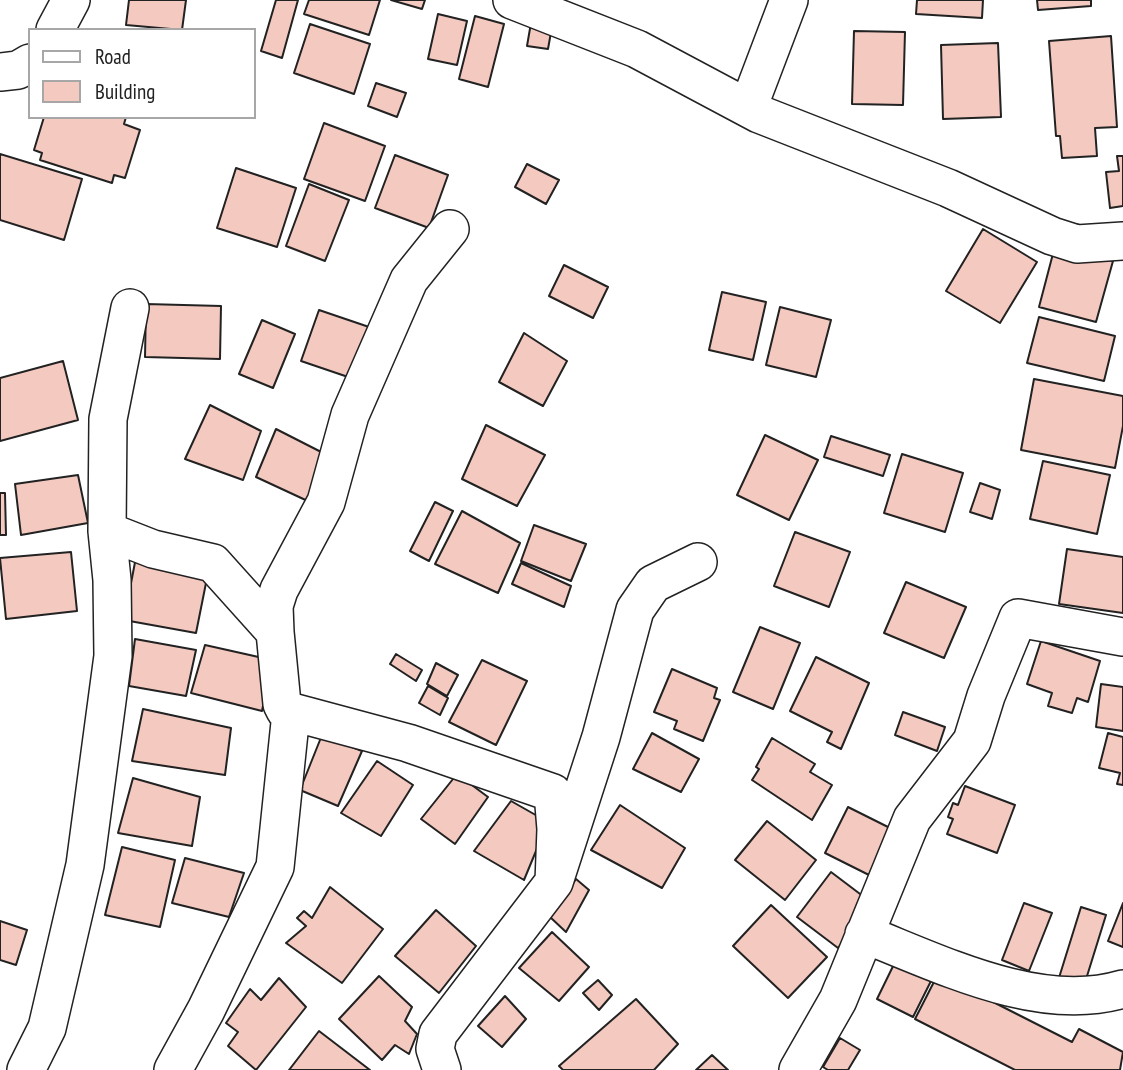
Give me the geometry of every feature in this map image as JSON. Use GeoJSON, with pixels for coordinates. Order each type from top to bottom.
{"type":"FeatureCollection","features":[{"type":"Feature","properties":{"kind":"street"},"geometry":{"type":"LineString","coordinates":[[56,28],[71,0]]}},
{"type":"Feature","properties":{"kind":"street"},"geometry":{"type":"LineString","coordinates":[[512,0],[637,49],[748,108],[948,188],[1052,236],[1077,244],[1123,242]]}},
{"type":"Feature","properties":{"kind":"street"},"geometry":{"type":"LineString","coordinates":[[748,108],[789,0]]}},
{"type":"Feature","properties":{"kind":"street"},"geometry":{"type":"LineString","coordinates":[[0,72],[18,70],[28,64]]}},
{"type":"Feature","properties":{"kind":"street"},"geometry":{"type":"LineString","coordinates":[[450,229],[409,280],[340,442],[326,502],[279,590],[274,606],[282,704],[291,713],[408,743],[553,793],[556,829],[554,882]]}},
{"type":"Feature","properties":{"kind":"street"},"geometry":{"type":"LineString","coordinates":[[26,1070],[47,1028],[85,865],[113,656],[112,580],[107,531],[108,419],[130,307]]}},
{"type":"Feature","properties":{"kind":"street"},"geometry":{"type":"LineString","coordinates":[[107,531],[153,549],[213,564],[275,632]]}},
{"type":"Feature","properties":{"kind":"street"},"geometry":{"type":"LineString","coordinates":[[442,1070],[435,1049],[438,1034],[554,882],[601,737],[635,610],[653,584],[698,562]]}},
{"type":"Feature","properties":{"kind":"street"},"geometry":{"type":"LineString","coordinates":[[799,1070],[838,1000],[912,819],[972,741],[986,696],[1018,618],[1123,637]]}},
{"type":"Feature","properties":{"kind":"street"},"geometry":{"type":"LineString","coordinates":[[173,1070],[206,1010],[275,867],[291,713]]}},
{"type":"Feature","properties":{"kind":"street"},"geometry":{"type":"LineString","coordinates":[[864,934],[990,984],[1039,994],[1110,992],[1123,989]]}},
{"type":"Feature","properties":{"kind":"building"},"geometry":{"type":"Polygon","coordinates":[[[129,0],[186,0],[182,28],[126,25],[129,0]]]}},
{"type":"Feature","properties":{"kind":"building"},"geometry":{"type":"Polygon","coordinates":[[[276,0],[298,0],[282,58],[261,51],[276,0]]]}},
{"type":"Feature","properties":{"kind":"building"},"geometry":{"type":"Polygon","coordinates":[[[309,0],[380,0],[369,35],[304,14],[309,0]]]}},
{"type":"Feature","properties":{"kind":"building"},"geometry":{"type":"Polygon","coordinates":[[[391,0],[425,0],[422,9],[391,0]]]}},
{"type":"Feature","properties":{"kind":"building"},"geometry":{"type":"Polygon","coordinates":[[[917,0],[983,0],[982,18],[916,14],[917,0]]]}},
{"type":"Feature","properties":{"kind":"building"},"geometry":{"type":"Polygon","coordinates":[[[1037,0],[1091,0],[1091,6],[1038,10],[1037,0]]]}},
{"type":"Feature","properties":{"kind":"building"},"geometry":{"type":"Polygon","coordinates":[[[438,14],[467,21],[457,65],[428,59],[438,14]]]}},
{"type":"Feature","properties":{"kind":"building"},"geometry":{"type":"Polygon","coordinates":[[[475,16],[504,24],[488,87],[459,79],[475,16]]]}},
{"type":"Feature","properties":{"kind":"building"},"geometry":{"type":"Polygon","coordinates":[[[532,17],[553,21],[548,49],[527,46],[532,17]]]}},
{"type":"Feature","properties":{"kind":"building"},"geometry":{"type":"Polygon","coordinates":[[[310,24],[370,44],[354,94],[294,73],[310,24]]]}},
{"type":"Feature","properties":{"kind":"building"},"geometry":{"type":"Polygon","coordinates":[[[854,31],[905,32],[903,105],[852,104],[854,31]]]}},
{"type":"Feature","properties":{"kind":"building"},"geometry":{"type":"Polygon","coordinates":[[[1111,36],[1117,127],[1095,128],[1097,156],[1062,158],[1060,136],[1056,136],[1049,41],[1111,36]]]}},
{"type":"Feature","properties":{"kind":"building"},"geometry":{"type":"Polygon","coordinates":[[[998,43],[1001,117],[943,119],[941,45],[998,43]]]}},
{"type":"Feature","properties":{"kind":"building"},"geometry":{"type":"Polygon","coordinates":[[[376,83],[406,93],[397,117],[368,106],[376,83]]]}},
{"type":"Feature","properties":{"kind":"building"},"geometry":{"type":"Polygon","coordinates":[[[43,119],[125,119],[124,124],[140,130],[125,178],[114,175],[112,183],[40,160],[42,153],[34,150],[43,119]]]}},
{"type":"Feature","properties":{"kind":"building"},"geometry":{"type":"Polygon","coordinates":[[[324,123],[385,146],[365,201],[304,179],[324,123]]]}},
{"type":"Feature","properties":{"kind":"building"},"geometry":{"type":"Polygon","coordinates":[[[0,154],[82,179],[64,240],[0,220],[0,154]]]}},
{"type":"Feature","properties":{"kind":"building"},"geometry":{"type":"Polygon","coordinates":[[[395,155],[448,175],[429,228],[375,208],[395,155]]]}},
{"type":"Feature","properties":{"kind":"building"},"geometry":{"type":"Polygon","coordinates":[[[1117,156],[1123,156],[1123,206],[1110,208],[1106,172],[1119,171],[1117,156]]]}},
{"type":"Feature","properties":{"kind":"building"},"geometry":{"type":"Polygon","coordinates":[[[527,164],[559,180],[546,204],[515,187],[527,164]]]}},
{"type":"Feature","properties":{"kind":"building"},"geometry":{"type":"Polygon","coordinates":[[[236,168],[296,188],[277,247],[217,228],[236,168]]]}},
{"type":"Feature","properties":{"kind":"building"},"geometry":{"type":"Polygon","coordinates":[[[309,184],[349,200],[325,261],[286,246],[309,184]]]}},
{"type":"Feature","properties":{"kind":"building"},"geometry":{"type":"Polygon","coordinates":[[[983,229],[1037,262],[1000,323],[946,291],[983,229]]]}},
{"type":"Feature","properties":{"kind":"building"},"geometry":{"type":"Polygon","coordinates":[[[1055,246],[1113,261],[1096,322],[1039,307],[1055,246]]]}},
{"type":"Feature","properties":{"kind":"building"},"geometry":{"type":"Polygon","coordinates":[[[564,265],[608,287],[593,318],[549,296],[564,265]]]}},
{"type":"Feature","properties":{"kind":"building"},"geometry":{"type":"Polygon","coordinates":[[[722,292],[766,302],[753,360],[709,350],[722,292]]]}},
{"type":"Feature","properties":{"kind":"building"},"geometry":{"type":"Polygon","coordinates":[[[146,304],[221,306],[220,359],[145,357],[146,304]]]}},
{"type":"Feature","properties":{"kind":"building"},"geometry":{"type":"Polygon","coordinates":[[[780,307],[831,320],[816,377],[766,365],[780,307]]]}},
{"type":"Feature","properties":{"kind":"building"},"geometry":{"type":"Polygon","coordinates":[[[319,310],[372,328],[354,379],[301,361],[319,310]]]}},
{"type":"Feature","properties":{"kind":"building"},"geometry":{"type":"Polygon","coordinates":[[[1039,317],[1115,336],[1104,381],[1027,363],[1039,317]]]}},
{"type":"Feature","properties":{"kind":"building"},"geometry":{"type":"Polygon","coordinates":[[[262,320],[295,334],[273,388],[239,374],[262,320]]]}},
{"type":"Feature","properties":{"kind":"building"},"geometry":{"type":"Polygon","coordinates":[[[524,333],[567,361],[543,406],[499,382],[524,333]]]}},
{"type":"Feature","properties":{"kind":"building"},"geometry":{"type":"Polygon","coordinates":[[[63,361],[78,420],[0,441],[0,378],[63,361]]]}},
{"type":"Feature","properties":{"kind":"building"},"geometry":{"type":"Polygon","coordinates":[[[1034,379],[1123,396],[1123,426],[1115,468],[1021,450],[1034,379]]]}},
{"type":"Feature","properties":{"kind":"building"},"geometry":{"type":"Polygon","coordinates":[[[210,405],[261,431],[243,480],[185,459],[210,405]]]}},
{"type":"Feature","properties":{"kind":"building"},"geometry":{"type":"Polygon","coordinates":[[[486,425],[545,455],[517,506],[462,479],[486,425]]]}},
{"type":"Feature","properties":{"kind":"building"},"geometry":{"type":"Polygon","coordinates":[[[276,429],[329,456],[312,503],[256,477],[276,429]]]}},
{"type":"Feature","properties":{"kind":"building"},"geometry":{"type":"Polygon","coordinates":[[[765,435],[818,460],[789,520],[737,495],[765,435]]]}},
{"type":"Feature","properties":{"kind":"building"},"geometry":{"type":"Polygon","coordinates":[[[831,436],[890,455],[883,476],[824,457],[831,436]]]}},
{"type":"Feature","properties":{"kind":"building"},"geometry":{"type":"Polygon","coordinates":[[[902,454],[963,473],[945,532],[884,513],[902,454]]]}},
{"type":"Feature","properties":{"kind":"building"},"geometry":{"type":"Polygon","coordinates":[[[1043,461],[1110,475],[1097,534],[1030,519],[1043,461]]]}},
{"type":"Feature","properties":{"kind":"building"},"geometry":{"type":"Polygon","coordinates":[[[78,475],[88,523],[21,535],[15,484],[78,475]]]}},
{"type":"Feature","properties":{"kind":"building"},"geometry":{"type":"Polygon","coordinates":[[[980,483],[1000,490],[992,519],[970,512],[980,483]]]}},
{"type":"Feature","properties":{"kind":"building"},"geometry":{"type":"Polygon","coordinates":[[[0,493],[5,493],[6,535],[0,535],[0,493]]]}},
{"type":"Feature","properties":{"kind":"building"},"geometry":{"type":"Polygon","coordinates":[[[435,502],[453,511],[429,561],[410,551],[435,502]]]}},
{"type":"Feature","properties":{"kind":"building"},"geometry":{"type":"Polygon","coordinates":[[[462,511],[520,543],[498,593],[435,564],[462,511]]]}},
{"type":"Feature","properties":{"kind":"building"},"geometry":{"type":"Polygon","coordinates":[[[534,525],[586,544],[571,581],[521,561],[534,525]]]}},
{"type":"Feature","properties":{"kind":"building"},"geometry":{"type":"Polygon","coordinates":[[[795,532],[850,552],[829,607],[774,586],[795,532]]]}},
{"type":"Feature","properties":{"kind":"building"},"geometry":{"type":"Polygon","coordinates":[[[1067,549],[1123,557],[1123,613],[1059,604],[1067,549]]]}},
{"type":"Feature","properties":{"kind":"building"},"geometry":{"type":"Polygon","coordinates":[[[71,552],[77,611],[6,619],[0,558],[71,552]]]}},
{"type":"Feature","properties":{"kind":"building"},"geometry":{"type":"Polygon","coordinates":[[[136,557],[207,578],[196,633],[124,620],[136,557]]]}},
{"type":"Feature","properties":{"kind":"building"},"geometry":{"type":"Polygon","coordinates":[[[521,563],[571,586],[564,607],[512,584],[521,563]]]}},
{"type":"Feature","properties":{"kind":"building"},"geometry":{"type":"Polygon","coordinates":[[[906,582],[966,607],[944,658],[884,633],[906,582]]]}},
{"type":"Feature","properties":{"kind":"building"},"geometry":{"type":"Polygon","coordinates":[[[760,627],[800,643],[773,709],[733,692],[760,627]]]}},
{"type":"Feature","properties":{"kind":"building"},"geometry":{"type":"Polygon","coordinates":[[[135,639],[196,650],[186,696],[129,686],[135,639]]]}},
{"type":"Feature","properties":{"kind":"building"},"geometry":{"type":"Polygon","coordinates":[[[1041,641],[1100,661],[1088,702],[1077,698],[1072,713],[1048,706],[1052,693],[1027,684],[1041,641]]]}},
{"type":"Feature","properties":{"kind":"building"},"geometry":{"type":"Polygon","coordinates":[[[205,645],[272,660],[262,711],[191,693],[205,645]]]}},
{"type":"Feature","properties":{"kind":"building"},"geometry":{"type":"Polygon","coordinates":[[[396,654],[422,670],[416,681],[390,664],[396,654]]]}},
{"type":"Feature","properties":{"kind":"building"},"geometry":{"type":"Polygon","coordinates":[[[816,657],[869,683],[841,749],[827,742],[832,732],[790,711],[816,657]]]}},
{"type":"Feature","properties":{"kind":"building"},"geometry":{"type":"Polygon","coordinates":[[[482,660],[527,681],[496,745],[449,722],[482,660]]]}},
{"type":"Feature","properties":{"kind":"building"},"geometry":{"type":"Polygon","coordinates":[[[436,663],[458,675],[447,696],[427,684],[436,663]]]}},
{"type":"Feature","properties":{"kind":"building"},"geometry":{"type":"Polygon","coordinates":[[[672,669],[717,688],[714,698],[720,700],[703,741],[674,729],[677,721],[654,712],[672,669]]]}},
{"type":"Feature","properties":{"kind":"building"},"geometry":{"type":"Polygon","coordinates":[[[1101,684],[1123,687],[1123,731],[1096,727],[1101,684]]]}},
{"type":"Feature","properties":{"kind":"building"},"geometry":{"type":"Polygon","coordinates":[[[428,686],[448,698],[440,715],[419,703],[428,686]]]}},
{"type":"Feature","properties":{"kind":"building"},"geometry":{"type":"Polygon","coordinates":[[[143,709],[231,728],[225,775],[132,761],[143,709]]]}},
{"type":"Feature","properties":{"kind":"building"},"geometry":{"type":"Polygon","coordinates":[[[903,712],[945,727],[937,751],[895,735],[903,712]]]}},
{"type":"Feature","properties":{"kind":"building"},"geometry":{"type":"Polygon","coordinates":[[[652,733],[699,759],[681,792],[633,769],[652,733]]]}},
{"type":"Feature","properties":{"kind":"building"},"geometry":{"type":"Polygon","coordinates":[[[1108,733],[1123,737],[1123,785],[1117,784],[1120,773],[1099,768],[1108,733]]]}},
{"type":"Feature","properties":{"kind":"building"},"geometry":{"type":"Polygon","coordinates":[[[322,735],[362,751],[338,806],[300,790],[322,735]]]}},
{"type":"Feature","properties":{"kind":"building"},"geometry":{"type":"Polygon","coordinates":[[[772,738],[815,764],[810,772],[832,785],[812,820],[752,780],[772,738]]]}},
{"type":"Feature","properties":{"kind":"building"},"geometry":{"type":"Polygon","coordinates":[[[377,761],[413,785],[381,836],[341,813],[377,761]]]}},
{"type":"Feature","properties":{"kind":"building"},"geometry":{"type":"Polygon","coordinates":[[[457,774],[488,797],[455,844],[421,819],[457,774]]]}},
{"type":"Feature","properties":{"kind":"building"},"geometry":{"type":"Polygon","coordinates":[[[133,778],[200,797],[192,846],[118,833],[133,778]]]}},
{"type":"Feature","properties":{"kind":"building"},"geometry":{"type":"Polygon","coordinates":[[[965,786],[1015,805],[997,853],[947,834],[953,819],[948,817],[953,803],[958,805],[965,786]]]}},
{"type":"Feature","properties":{"kind":"building"},"geometry":{"type":"Polygon","coordinates":[[[511,801],[548,822],[524,880],[474,851],[511,801]]]}},
{"type":"Feature","properties":{"kind":"building"},"geometry":{"type":"Polygon","coordinates":[[[620,805],[685,848],[662,888],[591,850],[620,805]]]}},
{"type":"Feature","properties":{"kind":"building"},"geometry":{"type":"Polygon","coordinates":[[[848,807],[892,829],[869,875],[825,853],[848,807]]]}},
{"type":"Feature","properties":{"kind":"building"},"geometry":{"type":"Polygon","coordinates":[[[767,821],[816,860],[785,900],[735,860],[767,821]]]}},
{"type":"Feature","properties":{"kind":"building"},"geometry":{"type":"Polygon","coordinates":[[[122,847],[175,860],[160,927],[105,915],[122,847]]]}},
{"type":"Feature","properties":{"kind":"building"},"geometry":{"type":"Polygon","coordinates":[[[185,858],[244,873],[229,917],[172,903],[185,858]]]}},
{"type":"Feature","properties":{"kind":"building"},"geometry":{"type":"Polygon","coordinates":[[[831,872],[872,903],[838,948],[797,917],[831,872]]]}},
{"type":"Feature","properties":{"kind":"building"},"geometry":{"type":"Polygon","coordinates":[[[576,879],[589,890],[566,932],[550,917],[576,879]]]}},
{"type":"Feature","properties":{"kind":"building"},"geometry":{"type":"Polygon","coordinates":[[[330,887],[383,929],[342,983],[286,943],[306,926],[297,918],[304,911],[312,918],[330,887]]]}},
{"type":"Feature","properties":{"kind":"building"},"geometry":{"type":"Polygon","coordinates":[[[1024,903],[1052,913],[1029,971],[1002,960],[1024,903]]]}},
{"type":"Feature","properties":{"kind":"building"},"geometry":{"type":"Polygon","coordinates":[[[1123,903],[1123,947],[1108,941],[1123,903]]]}},
{"type":"Feature","properties":{"kind":"building"},"geometry":{"type":"Polygon","coordinates":[[[771,905],[827,957],[788,998],[733,946],[771,905]]]}},
{"type":"Feature","properties":{"kind":"building"},"geometry":{"type":"Polygon","coordinates":[[[1081,907],[1106,915],[1083,989],[1058,981],[1081,907]]]}},
{"type":"Feature","properties":{"kind":"building"},"geometry":{"type":"Polygon","coordinates":[[[436,910],[476,946],[439,993],[395,956],[436,910]]]}},
{"type":"Feature","properties":{"kind":"building"},"geometry":{"type":"Polygon","coordinates":[[[0,921],[27,930],[16,965],[0,960],[0,921]]]}},
{"type":"Feature","properties":{"kind":"building"},"geometry":{"type":"Polygon","coordinates":[[[552,932],[589,967],[559,1001],[519,968],[552,932]]]}},
{"type":"Feature","properties":{"kind":"building"},"geometry":{"type":"Polygon","coordinates":[[[898,956],[934,975],[913,1017],[877,999],[898,956]]]}},
{"type":"Feature","properties":{"kind":"building"},"geometry":{"type":"Polygon","coordinates":[[[938,974],[1072,1042],[1079,1029],[1123,1052],[1120,1070],[1015,1070],[915,1019],[938,974]]]}},
{"type":"Feature","properties":{"kind":"building"},"geometry":{"type":"Polygon","coordinates":[[[379,976],[412,1007],[405,1021],[417,1034],[409,1054],[395,1045],[382,1060],[339,1019],[379,976]]]}},
{"type":"Feature","properties":{"kind":"building"},"geometry":{"type":"Polygon","coordinates":[[[279,978],[306,1007],[256,1070],[228,1046],[238,1032],[226,1023],[250,989],[261,1000],[279,978]]]}},
{"type":"Feature","properties":{"kind":"building"},"geometry":{"type":"Polygon","coordinates":[[[598,980],[612,995],[599,1010],[583,993],[598,980]]]}},
{"type":"Feature","properties":{"kind":"building"},"geometry":{"type":"Polygon","coordinates":[[[505,996],[526,1019],[502,1047],[478,1026],[505,996]]]}},
{"type":"Feature","properties":{"kind":"building"},"geometry":{"type":"Polygon","coordinates":[[[636,999],[678,1044],[654,1070],[563,1070],[559,1066],[636,999]]]}},
{"type":"Feature","properties":{"kind":"building"},"geometry":{"type":"Polygon","coordinates":[[[319,1031],[370,1070],[289,1070],[319,1031]]]}},
{"type":"Feature","properties":{"kind":"building"},"geometry":{"type":"Polygon","coordinates":[[[840,1038],[860,1050],[848,1070],[828,1070],[823,1067],[840,1038]]]}},
{"type":"Feature","properties":{"kind":"building"},"geometry":{"type":"Polygon","coordinates":[[[712,1055],[728,1070],[696,1070],[712,1055]]]}}]}
